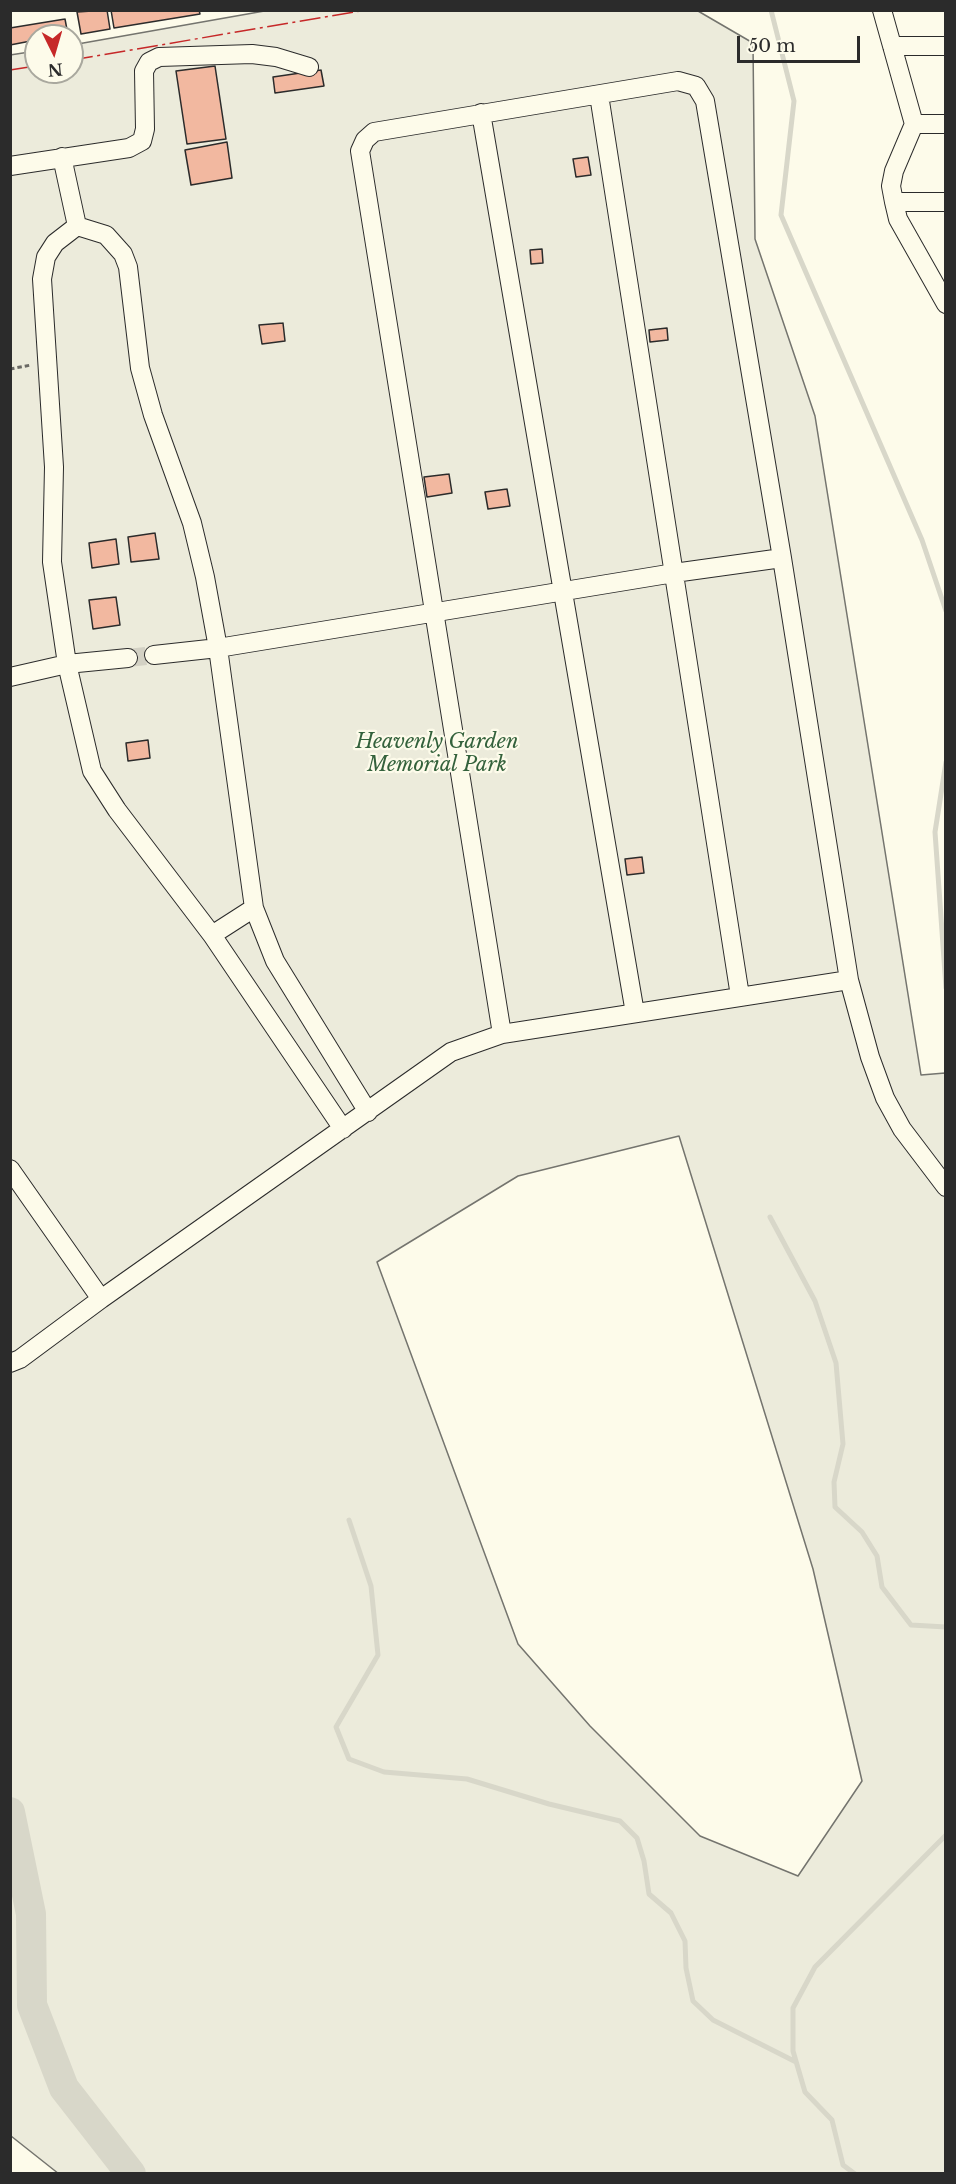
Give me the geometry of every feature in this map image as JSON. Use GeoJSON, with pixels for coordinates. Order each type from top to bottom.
{"type":"FeatureCollection","features":[{"type":"Feature","properties":{"kind":"street"},"geometry":{"type":"LineString","coordinates":[[882,10],[914,124],[894,171],[891,186],[894,202],[898,219],[939,280],[945,304]]}},
{"type":"Feature","properties":{"kind":"street"},"geometry":{"type":"LineString","coordinates":[[892,46],[945,46]]}},
{"type":"Feature","properties":{"kind":"street"},"geometry":{"type":"LineString","coordinates":[[10,166],[129,148],[142,141],[145,129],[144,71],[149,62],[159,57],[252,54],[276,57],[309,67]]}},
{"type":"Feature","properties":{"kind":"street"},"geometry":{"type":"LineString","coordinates":[[502,1034],[360,151],[365,140],[374,132],[678,81],[696,86],[705,101],[782,558],[849,980],[867,1048],[885,1098],[902,1129],[945,1187]]}},
{"type":"Feature","properties":{"kind":"street"},"geometry":{"type":"LineString","coordinates":[[599,96],[740,996]]}},
{"type":"Feature","properties":{"kind":"street"},"geometry":{"type":"LineString","coordinates":[[481,113],[635,1013]]}},
{"type":"Feature","properties":{"kind":"street"},"geometry":{"type":"LineString","coordinates":[[914,124],[945,124]]}},
{"type":"Feature","properties":{"kind":"street"},"geometry":{"type":"LineString","coordinates":[[62,157],[77,226]]}},
{"type":"Feature","properties":{"kind":"street"},"geometry":{"type":"LineString","coordinates":[[894,202],[945,202]]}},
{"type":"Feature","properties":{"kind":"street"},"geometry":{"type":"LineString","coordinates":[[77,226],[106,235],[123,254],[128,267],[140,368],[153,415],[192,523],[218,648],[254,908],[275,961],[368,1112]]}},
{"type":"Feature","properties":{"kind":"street"},"geometry":{"type":"LineString","coordinates":[[77,226],[55,243],[46,257],[42,279],[54,467],[52,562],[67,664],[92,771],[117,810],[212,935],[343,1129]]}},
{"type":"Feature","properties":{"kind":"street"},"geometry":{"type":"LineString","coordinates":[[154,655],[218,648],[674,573],[782,558]]}},
{"type":"Feature","properties":{"kind":"street"},"geometry":{"type":"LineString","coordinates":[[10,677],[67,664],[128,658]]}},
{"type":"Feature","properties":{"kind":"street"},"geometry":{"type":"LineString","coordinates":[[212,935],[254,908]]}},
{"type":"Feature","properties":{"kind":"street"},"geometry":{"type":"LineString","coordinates":[[10,1363],[20,1359],[101,1299],[451,1053],[502,1034],[849,980]]}},
{"type":"Feature","properties":{"kind":"street"},"geometry":{"type":"LineString","coordinates":[[10,1169],[101,1299]]}},
{"type":"Feature","properties":{"kind":"green space","name":"Heavenly Garden Memorial Park"},"geometry":{"type":"Polygon","coordinates":[[[270,10],[698,11],[753,43],[755,239],[815,416],[921,1075],[945,1073],[945,2173],[59,2174],[11,2136],[10,55],[24,53],[24,84],[84,84],[84,43],[270,10]],[[679,1136],[518,1176],[377,1262],[518,1644],[590,1726],[700,1836],[798,1876],[862,1781],[813,1569],[679,1136]]]}},
{"type":"Feature","properties":{"kind":"building"},"geometry":{"type":"Polygon","coordinates":[[[107,10],[110,29],[84,33],[84,24],[79,24],[77,12],[107,10]]]}},
{"type":"Feature","properties":{"kind":"building"},"geometry":{"type":"Polygon","coordinates":[[[111,10],[199,10],[200,14],[114,28],[111,10]]]}},
{"type":"Feature","properties":{"kind":"building"},"geometry":{"type":"Polygon","coordinates":[[[65,19],[66,24],[34,24],[65,19]]]}},
{"type":"Feature","properties":{"kind":"building"},"geometry":{"type":"Polygon","coordinates":[[[24,26],[24,42],[10,45],[10,28],[24,26]]]}},
{"type":"Feature","properties":{"kind":"building"},"geometry":{"type":"Polygon","coordinates":[[[215,66],[226,139],[187,144],[176,71],[215,66]]]}},
{"type":"Feature","properties":{"kind":"building"},"geometry":{"type":"Polygon","coordinates":[[[321,70],[324,86],[275,93],[273,77],[321,70]]]}},
{"type":"Feature","properties":{"kind":"building"},"geometry":{"type":"Polygon","coordinates":[[[227,142],[232,178],[191,185],[185,150],[227,142]]]}},
{"type":"Feature","properties":{"kind":"building"},"geometry":{"type":"Polygon","coordinates":[[[588,157],[591,175],[576,177],[573,159],[588,157]]]}},
{"type":"Feature","properties":{"kind":"building"},"geometry":{"type":"Polygon","coordinates":[[[542,249],[543,263],[531,264],[530,250],[542,249]]]}},
{"type":"Feature","properties":{"kind":"building"},"geometry":{"type":"Polygon","coordinates":[[[283,323],[285,341],[262,344],[259,325],[283,323]]]}},
{"type":"Feature","properties":{"kind":"building"},"geometry":{"type":"Polygon","coordinates":[[[667,328],[668,340],[650,342],[649,330],[667,328]]]}},
{"type":"Feature","properties":{"kind":"building"},"geometry":{"type":"Polygon","coordinates":[[[449,474],[452,493],[427,497],[424,477],[449,474]]]}},
{"type":"Feature","properties":{"kind":"building"},"geometry":{"type":"Polygon","coordinates":[[[507,489],[510,506],[488,509],[485,492],[507,489]]]}},
{"type":"Feature","properties":{"kind":"building"},"geometry":{"type":"Polygon","coordinates":[[[155,533],[159,559],[131,562],[128,537],[155,533]]]}},
{"type":"Feature","properties":{"kind":"building"},"geometry":{"type":"Polygon","coordinates":[[[116,539],[119,564],[92,568],[89,543],[116,539]]]}},
{"type":"Feature","properties":{"kind":"building"},"geometry":{"type":"Polygon","coordinates":[[[116,597],[120,625],[93,629],[89,600],[116,597]]]}},
{"type":"Feature","properties":{"kind":"building"},"geometry":{"type":"Polygon","coordinates":[[[148,740],[150,758],[128,761],[126,743],[148,740]]]}},
{"type":"Feature","properties":{"kind":"building"},"geometry":{"type":"Polygon","coordinates":[[[642,857],[644,873],[627,875],[625,859],[642,857]]]}},
{"type":"Feature","properties":{"kind":"waterway"},"geometry":{"type":"LineString","coordinates":[[771,10],[794,101],[781,215],[922,540],[946,611]]}},
{"type":"Feature","properties":{"kind":"waterway"},"geometry":{"type":"LineString","coordinates":[[946,762],[935,832],[946,988]]}},
{"type":"Feature","properties":{"kind":"waterway"},"geometry":{"type":"LineString","coordinates":[[770,1217],[815,1301],[836,1363],[843,1444],[834,1482],[835,1507],[862,1532],[877,1556],[882,1587],[911,1625],[946,1627]]}},
{"type":"Feature","properties":{"kind":"waterway"},"geometry":{"type":"LineString","coordinates":[[349,1520],[371,1586],[378,1655],[336,1727],[349,1759],[384,1772],[467,1779],[549,1804],[620,1821],[637,1838],[644,1861],[649,1894],[671,1913],[685,1941],[686,1968],[693,2001],[713,2020],[796,2062]]}},
{"type":"Feature","properties":{"kind":"waterway"},"geometry":{"type":"LineString","coordinates":[[10,1812],[31,1914],[32,2005],[64,2088],[131,2174]]}},
{"type":"Feature","properties":{"kind":"waterway"},"geometry":{"type":"LineString","coordinates":[[855,2174],[843,2165],[832,2120],[805,2092],[793,2051],[793,2008],[815,1967],[946,1835]]}},
{"type":"Feature","properties":{"kind":"tunnel"},"geometry":{"type":"LineString","coordinates":[[128,658],[154,655]]}},
{"type":"Feature","properties":{"kind":"power"},"geometry":{"type":"LineString","coordinates":[[84,58],[366,10]]}},
{"type":"Feature","properties":{"kind":"power"},"geometry":{"type":"LineString","coordinates":[[10,70],[24,68]]}}]}
